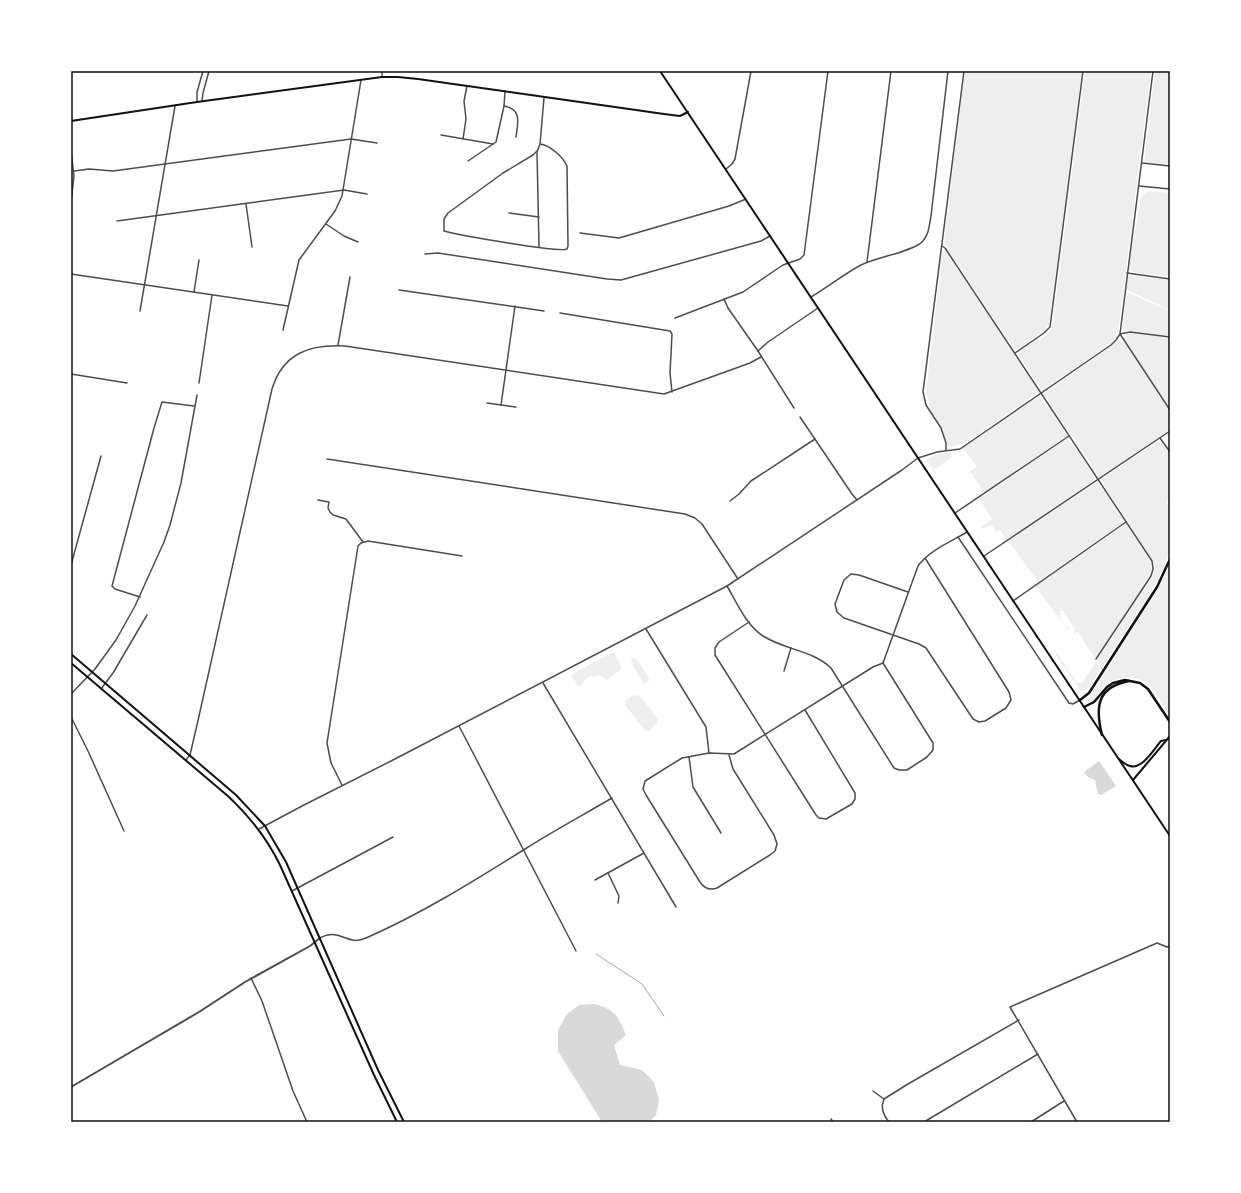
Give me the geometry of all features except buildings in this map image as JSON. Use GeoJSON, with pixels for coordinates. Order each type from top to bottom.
{"type":"FeatureCollection","features":[{"type":"Feature","properties":{"kind":"highway"},"geometry":{"type":"LineString","coordinates":[[1080,700],[1089,693],[1157,587],[1170,559]]}},
{"type":"Feature","properties":{"kind":"highway"},"geometry":{"type":"LineString","coordinates":[[1084,707],[1094,702],[1106,687],[1113,683],[1125,680],[1132,681],[1140,683],[1148,689],[1170,722]]}},
{"type":"Feature","properties":{"kind":"highway"},"geometry":{"type":"LineString","coordinates":[[1102,735],[1098,714],[1098,707],[1101,700],[1111,687],[1119,683],[1132,681]]}},
{"type":"Feature","properties":{"kind":"main road"},"geometry":{"type":"LineString","coordinates":[[660,71],[1170,836]]}},
{"type":"Feature","properties":{"kind":"main road"},"geometry":{"type":"LineString","coordinates":[[71,121],[202,101],[382,77],[408,77],[669,115],[680,116],[688,112]]}},
{"type":"Feature","properties":{"kind":"main road"},"geometry":{"type":"LineString","coordinates":[[71,654],[236,795],[265,826],[282,853],[380,1073],[404,1122]]}},
{"type":"Feature","properties":{"kind":"main road"},"geometry":{"type":"LineString","coordinates":[[71,663],[241,808],[259,829],[275,854],[374,1075],[397,1122]]}},
{"type":"Feature","properties":{"kind":"main road"},"geometry":{"type":"LineString","coordinates":[[1132,780],[1170,736]]}},
{"type":"Feature","properties":{"kind":"main road"},"geometry":{"type":"LineString","coordinates":[[1117,757],[1127,765],[1136,766],[1142,763],[1160,741],[1166,740]]}},
{"type":"Feature","properties":{"kind":"street"},"geometry":{"type":"LineString","coordinates":[[197,102],[197,92],[203,71]]}},
{"type":"Feature","properties":{"kind":"street"},"geometry":{"type":"LineString","coordinates":[[202,101],[209,71]]}},
{"type":"Feature","properties":{"kind":"street"},"geometry":{"type":"LineString","coordinates":[[382,71],[382,77]]}},
{"type":"Feature","properties":{"kind":"street"},"geometry":{"type":"LineString","coordinates":[[726,169],[735,159],[751,71]]}},
{"type":"Feature","properties":{"kind":"street"},"geometry":{"type":"LineString","coordinates":[[675,318],[743,292],[783,266],[800,259],[804,252],[828,71]]}},
{"type":"Feature","properties":{"kind":"street"},"geometry":{"type":"LineString","coordinates":[[867,262],[891,71]]}},
{"type":"Feature","properties":{"kind":"street"},"geometry":{"type":"LineString","coordinates":[[812,297],[867,262],[917,246],[925,238],[929,230],[930,223],[948,71]]}},
{"type":"Feature","properties":{"kind":"street"},"geometry":{"type":"LineString","coordinates":[[946,450],[946,443],[941,428],[926,405],[924,392],[964,71]]}},
{"type":"Feature","properties":{"kind":"street"},"geometry":{"type":"LineString","coordinates":[[1015,353],[1044,333],[1050,327],[1083,71]]}},
{"type":"Feature","properties":{"kind":"street"},"geometry":{"type":"LineString","coordinates":[[259,829],[727,586],[918,458],[946,450],[960,449],[1111,345],[1120,334],[1153,71]]}},
{"type":"Feature","properties":{"kind":"street"},"geometry":{"type":"LineString","coordinates":[[283,330],[299,260],[339,204],[352,139],[361,80]]}},
{"type":"Feature","properties":{"kind":"street"},"geometry":{"type":"LineString","coordinates":[[463,139],[466,119],[464,101],[467,86]]}},
{"type":"Feature","properties":{"kind":"street"},"geometry":{"type":"LineString","coordinates":[[468,161],[493,144],[497,139],[504,106],[505,92]]}},
{"type":"Feature","properties":{"kind":"street"},"geometry":{"type":"LineString","coordinates":[[540,144],[548,146],[563,160],[567,166],[567,249],[563,250],[539,247],[444,231],[444,219],[446,215],[503,173],[537,151],[540,144],[544,97]]}},
{"type":"Feature","properties":{"kind":"street"},"geometry":{"type":"LineString","coordinates":[[140,311],[175,105]]}},
{"type":"Feature","properties":{"kind":"street"},"geometry":{"type":"LineString","coordinates":[[504,106],[512,108],[518,117],[516,137]]}},
{"type":"Feature","properties":{"kind":"street"},"geometry":{"type":"LineString","coordinates":[[441,135],[493,144]]}},
{"type":"Feature","properties":{"kind":"street"},"geometry":{"type":"LineString","coordinates":[[74,171],[89,169],[113,171],[352,139],[377,143]]}},
{"type":"Feature","properties":{"kind":"street"},"geometry":{"type":"LineString","coordinates":[[71,151],[74,171],[74,185],[71,203]]}},
{"type":"Feature","properties":{"kind":"street"},"geometry":{"type":"LineString","coordinates":[[537,151],[539,247]]}},
{"type":"Feature","properties":{"kind":"street"},"geometry":{"type":"LineString","coordinates":[[1142,163],[1170,166]]}},
{"type":"Feature","properties":{"kind":"street"},"geometry":{"type":"LineString","coordinates":[[1139,186],[1170,189]]}},
{"type":"Feature","properties":{"kind":"street"},"geometry":{"type":"LineString","coordinates":[[117,221],[342,190],[367,194]]}},
{"type":"Feature","properties":{"kind":"street"},"geometry":{"type":"LineString","coordinates":[[580,233],[619,238],[729,206],[746,199]]}},
{"type":"Feature","properties":{"kind":"street"},"geometry":{"type":"LineString","coordinates":[[246,204],[252,247]]}},
{"type":"Feature","properties":{"kind":"street"},"geometry":{"type":"LineString","coordinates":[[509,213],[538,217]]}},
{"type":"Feature","properties":{"kind":"street"},"geometry":{"type":"LineString","coordinates":[[326,224],[344,236],[358,242]]}},
{"type":"Feature","properties":{"kind":"street"},"geometry":{"type":"LineString","coordinates":[[425,254],[438,253],[607,280],[621,280],[760,241],[770,236]]}},
{"type":"Feature","properties":{"kind":"street"},"geometry":{"type":"LineString","coordinates":[[942,246],[945,248],[1015,353],[1150,559],[1153,567],[1151,576],[1096,659]]}},
{"type":"Feature","properties":{"kind":"street"},"geometry":{"type":"LineString","coordinates":[[194,292],[199,260]]}},
{"type":"Feature","properties":{"kind":"street"},"geometry":{"type":"LineString","coordinates":[[1127,273],[1170,279]]}},
{"type":"Feature","properties":{"kind":"street"},"geometry":{"type":"LineString","coordinates":[[71,274],[288,306]]}},
{"type":"Feature","properties":{"kind":"street"},"geometry":{"type":"LineString","coordinates":[[338,345],[350,277]]}},
{"type":"Feature","properties":{"kind":"street"},"geometry":{"type":"LineString","coordinates":[[399,290],[544,311]]}},
{"type":"Feature","properties":{"kind":"street"},"geometry":{"type":"LineString","coordinates":[[199,383],[212,295]]}},
{"type":"Feature","properties":{"kind":"street"},"geometry":{"type":"LineString","coordinates":[[724,299],[794,408]]}},
{"type":"Feature","properties":{"kind":"street"},"geometry":{"type":"LineString","coordinates":[[501,404],[515,306]]}},
{"type":"Feature","properties":{"kind":"street"},"geometry":{"type":"LineString","coordinates":[[758,351],[768,342],[818,308]]}},
{"type":"Feature","properties":{"kind":"street"},"geometry":{"type":"LineString","coordinates":[[560,313],[669,330],[672,334],[670,373],[672,392]]}},
{"type":"Feature","properties":{"kind":"street"},"geometry":{"type":"LineString","coordinates":[[1120,334],[1130,332],[1170,337]]}},
{"type":"Feature","properties":{"kind":"street"},"geometry":{"type":"LineString","coordinates":[[1120,334],[1170,410]]}},
{"type":"Feature","properties":{"kind":"street"},"geometry":{"type":"LineString","coordinates":[[186,760],[190,755],[272,389],[276,377],[286,363],[300,353],[325,345],[338,345],[666,394],[750,363],[761,357]]}},
{"type":"Feature","properties":{"kind":"street"},"geometry":{"type":"LineString","coordinates":[[71,374],[127,382]]}},
{"type":"Feature","properties":{"kind":"street"},"geometry":{"type":"LineString","coordinates":[[71,694],[92,673],[112,647],[140,597],[164,542],[170,525],[185,464],[196,395]]}},
{"type":"Feature","properties":{"kind":"street"},"geometry":{"type":"LineString","coordinates":[[140,597],[115,589],[112,586],[154,428],[162,402],[194,406]]}},
{"type":"Feature","properties":{"kind":"street"},"geometry":{"type":"LineString","coordinates":[[486,403],[516,407]]}},
{"type":"Feature","properties":{"kind":"street"},"geometry":{"type":"LineString","coordinates":[[800,417],[857,500]]}},
{"type":"Feature","properties":{"kind":"street"},"geometry":{"type":"LineString","coordinates":[[984,556],[1170,431]]}},
{"type":"Feature","properties":{"kind":"street"},"geometry":{"type":"LineString","coordinates":[[955,513],[1069,436]]}},
{"type":"Feature","properties":{"kind":"street"},"geometry":{"type":"LineString","coordinates":[[1160,438],[1170,452]]}},
{"type":"Feature","properties":{"kind":"street"},"geometry":{"type":"LineString","coordinates":[[730,501],[742,492],[751,481],[815,439]]}},
{"type":"Feature","properties":{"kind":"street"},"geometry":{"type":"LineString","coordinates":[[71,565],[101,456]]}},
{"type":"Feature","properties":{"kind":"street"},"geometry":{"type":"LineString","coordinates":[[328,459],[685,514],[695,518],[702,524],[738,579]]}},
{"type":"Feature","properties":{"kind":"street"},"geometry":{"type":"LineString","coordinates":[[318,500],[329,502],[328,508],[330,512],[333,515],[346,519],[363,542]]}},
{"type":"Feature","properties":{"kind":"street"},"geometry":{"type":"LineString","coordinates":[[1013,601],[1126,522]]}},
{"type":"Feature","properties":{"kind":"street"},"geometry":{"type":"LineString","coordinates":[[729,755],[733,769],[777,840],[777,847],[775,851],[766,857],[712,890],[704,887],[646,795],[643,785],[646,779],[676,760],[689,756],[709,753],[734,754],[873,667],[883,663],[918,566],[925,558],[940,547],[967,532]]}},
{"type":"Feature","properties":{"kind":"street"},"geometry":{"type":"LineString","coordinates":[[958,537],[1069,703],[1073,704],[1080,700]]}},
{"type":"Feature","properties":{"kind":"street"},"geometry":{"type":"LineString","coordinates":[[342,785],[330,762],[328,738],[358,546],[363,542],[368,541],[462,556]]}},
{"type":"Feature","properties":{"kind":"street"},"geometry":{"type":"LineString","coordinates":[[908,592],[859,574],[853,574],[845,578],[835,604],[837,612],[844,618],[919,644],[929,650],[973,719],[982,722],[1010,704],[1010,694],[925,558]]}},
{"type":"Feature","properties":{"kind":"street"},"geometry":{"type":"LineString","coordinates":[[727,586],[752,627],[763,635],[813,655],[831,668],[894,768],[904,771],[932,753],[933,743],[883,663]]}},
{"type":"Feature","properties":{"kind":"street"},"geometry":{"type":"LineString","coordinates":[[101,689],[106,684],[147,615]]}},
{"type":"Feature","properties":{"kind":"street"},"geometry":{"type":"LineString","coordinates":[[749,622],[719,642],[716,646],[715,653],[816,815],[820,818],[826,819],[853,803],[856,796],[855,791],[804,710]]}},
{"type":"Feature","properties":{"kind":"street"},"geometry":{"type":"LineString","coordinates":[[646,629],[706,727],[709,753]]}},
{"type":"Feature","properties":{"kind":"street"},"geometry":{"type":"LineString","coordinates":[[784,671],[792,647]]}},
{"type":"Feature","properties":{"kind":"street"},"geometry":{"type":"LineString","coordinates":[[542,682],[676,907]]}},
{"type":"Feature","properties":{"kind":"street"},"geometry":{"type":"LineString","coordinates":[[71,717],[124,831]]}},
{"type":"Feature","properties":{"kind":"street"},"geometry":{"type":"LineString","coordinates":[[459,726],[576,951]]}},
{"type":"Feature","properties":{"kind":"street"},"geometry":{"type":"LineString","coordinates":[[689,756],[693,787],[721,832]]}},
{"type":"Feature","properties":{"kind":"street"},"geometry":{"type":"LineString","coordinates":[[71,1087],[199,1012],[251,978],[320,938],[332,934],[354,941],[367,938],[425,908],[612,798]]}},
{"type":"Feature","properties":{"kind":"street"},"geometry":{"type":"LineString","coordinates":[[292,891],[393,837]]}},
{"type":"Feature","properties":{"kind":"street"},"geometry":{"type":"LineString","coordinates":[[595,880],[644,853]]}},
{"type":"Feature","properties":{"kind":"street"},"geometry":{"type":"LineString","coordinates":[[608,873],[619,896],[618,903]]}},
{"type":"Feature","properties":{"kind":"street"},"geometry":{"type":"LineString","coordinates":[[1077,1122],[1019,1020],[1010,1007],[1156,943],[1167,947],[1170,946]]}},
{"type":"Feature","properties":{"kind":"street"},"geometry":{"type":"LineString","coordinates":[[251,978],[262,1001],[293,1091],[307,1122]]}},
{"type":"Feature","properties":{"kind":"street"},"geometry":{"type":"LineString","coordinates":[[889,1122],[882,1110],[884,1099],[914,1080],[1019,1020]]}},
{"type":"Feature","properties":{"kind":"street"},"geometry":{"type":"LineString","coordinates":[[924,1122],[1038,1054]]}},
{"type":"Feature","properties":{"kind":"street"},"geometry":{"type":"LineString","coordinates":[[873,1091],[884,1099]]}},
{"type":"Feature","properties":{"kind":"street"},"geometry":{"type":"LineString","coordinates":[[1031,1122],[1064,1101]]}},
{"type":"Feature","properties":{"kind":"lane"},"geometry":{"type":"LineString","coordinates":[[596,954],[642,984],[664,1016]]}},
{"type":"Feature","properties":{"kind":"shaded area"},"geometry":{"type":"Polygon","coordinates":[[[965,71],[1082,71],[1049,324],[1044,331],[1015,350],[944,242],[965,71]]]}},
{"type":"Feature","properties":{"kind":"shaded area"},"geometry":{"type":"Polygon","coordinates":[[[1085,71],[1151,71],[1119,326],[1117,336],[1110,344],[1042,390],[1018,354],[1049,332],[1052,328],[1085,71]]]}},
{"type":"Feature","properties":{"kind":"shaded area"},"geometry":{"type":"Polygon","coordinates":[[[1155,71],[1170,71],[1170,165],[1144,162],[1155,71]]]}},
{"type":"Feature","properties":{"kind":"shaded area"},"geometry":{"type":"Polygon","coordinates":[[[1150,191],[1170,193],[1170,277],[1132,272],[1129,270],[1141,199],[1145,193],[1150,191]]]}},
{"type":"Feature","properties":{"kind":"shaded area"},"geometry":{"type":"Polygon","coordinates":[[[945,250],[1038,391],[972,439],[950,447],[947,445],[942,428],[930,408],[926,391],[942,258],[943,251],[945,250]]]}},
{"type":"Feature","properties":{"kind":"shaded area"},"geometry":{"type":"Polygon","coordinates":[[[1131,275],[1170,280],[1170,310],[1127,290],[1128,277],[1131,275]]]}},
{"type":"Feature","properties":{"kind":"shaded area"},"geometry":{"type":"Polygon","coordinates":[[[1127,292],[1170,311],[1170,336],[1123,329],[1127,292]]]}},
{"type":"Feature","properties":{"kind":"shaded area"},"geometry":{"type":"Polygon","coordinates":[[[1130,333],[1170,338],[1170,407],[1123,338],[1130,333]]]}},
{"type":"Feature","properties":{"kind":"shaded area"},"geometry":{"type":"Polygon","coordinates":[[[1120,340],[1125,344],[1170,412],[1170,430],[1109,471],[1099,476],[1044,394],[1120,340]]]}},
{"type":"Feature","properties":{"kind":"shaded area"},"geometry":{"type":"Polygon","coordinates":[[[1040,396],[1066,434],[1065,437],[985,492],[981,492],[980,490],[982,489],[971,473],[967,473],[977,467],[964,449],[961,449],[1040,396]]]}},
{"type":"Feature","properties":{"kind":"shaded area"},"geometry":{"type":"Polygon","coordinates":[[[1067,439],[1072,443],[1092,473],[1094,477],[1092,482],[1006,539],[1000,530],[994,531],[995,530],[992,525],[983,529],[981,527],[992,519],[979,499],[1067,439]]]}},
{"type":"Feature","properties":{"kind":"shaded area"},"geometry":{"type":"Polygon","coordinates":[[[1160,441],[1170,455],[1170,498],[1166,502],[1170,507],[1170,550],[1163,570],[1143,605],[1089,688],[1085,691],[1081,691],[1055,654],[1057,653],[1077,683],[1082,683],[1154,574],[1155,569],[1152,559],[1101,480],[1160,441]]]}},
{"type":"Feature","properties":{"kind":"shaded area"},"geometry":{"type":"Polygon","coordinates":[[[951,452],[952,457],[935,469],[936,475],[928,462],[928,458],[938,454],[951,452]]]}},
{"type":"Feature","properties":{"kind":"shaded area"},"geometry":{"type":"Polygon","coordinates":[[[1098,482],[1122,518],[1121,524],[1038,581],[1009,541],[1098,482]]]}},
{"type":"Feature","properties":{"kind":"shaded area"},"geometry":{"type":"Polygon","coordinates":[[[1124,526],[1127,526],[1150,561],[1152,568],[1150,575],[1095,659],[1092,661],[1094,657],[1078,632],[1074,633],[1074,627],[1062,610],[1059,616],[1065,626],[1035,586],[1124,526]]]}},
{"type":"Feature","properties":{"kind":"shaded area"},"geometry":{"type":"Polygon","coordinates":[[[1170,563],[1170,718],[1152,689],[1139,679],[1131,677],[1120,678],[1109,682],[1093,700],[1088,703],[1087,701],[1157,590],[1170,563]]]}},
{"type":"Feature","properties":{"kind":"shaded area"},"geometry":{"type":"Polygon","coordinates":[[[613,652],[621,665],[621,669],[607,680],[604,677],[593,677],[591,675],[581,684],[582,687],[577,685],[571,675],[613,652]]]}},
{"type":"Feature","properties":{"kind":"shaded area"},"geometry":{"type":"Polygon","coordinates":[[[634,657],[639,662],[650,680],[644,684],[633,666],[631,659],[634,657]]]}},
{"type":"Feature","properties":{"kind":"shaded area"},"geometry":{"type":"Polygon","coordinates":[[[634,695],[640,696],[658,719],[656,725],[648,731],[645,731],[625,705],[626,700],[634,695]]]}},
{"type":"Feature","properties":{"kind":"shaded area"},"geometry":{"type":"Polygon","coordinates":[[[1099,761],[1116,786],[1101,795],[1098,794],[1095,780],[1088,777],[1084,772],[1099,761]]]}},
{"type":"Feature","properties":{"kind":"shaded area"},"geometry":{"type":"Polygon","coordinates":[[[595,1004],[607,1008],[615,1015],[626,1035],[614,1045],[620,1065],[642,1070],[654,1082],[659,1100],[656,1115],[649,1122],[602,1122],[558,1051],[558,1030],[567,1014],[579,1005],[595,1004]]]}}]}
